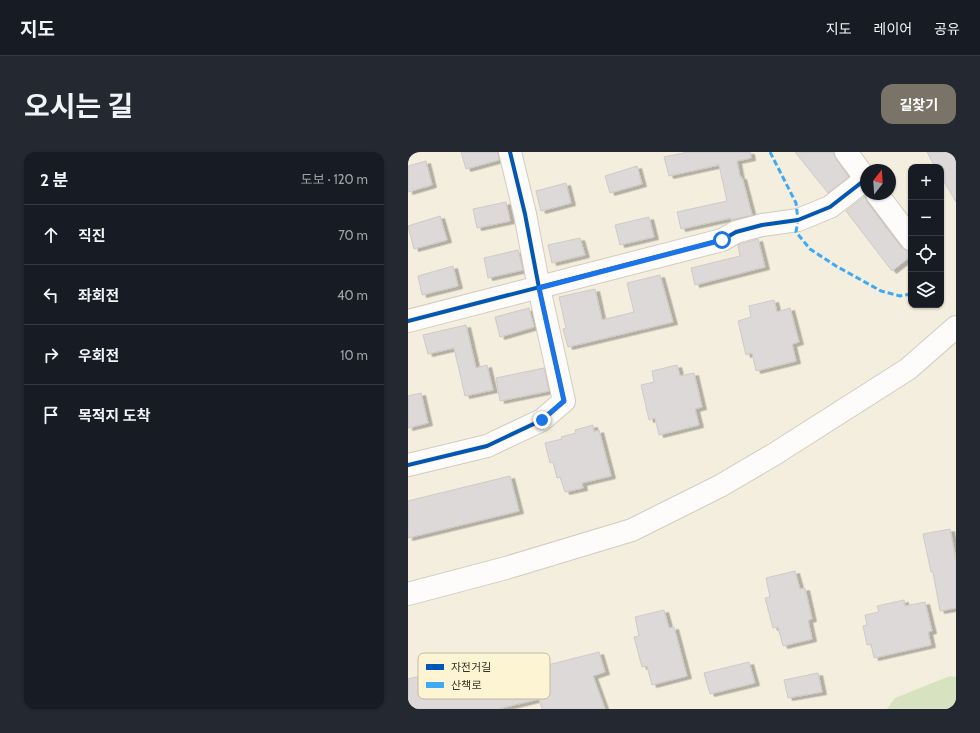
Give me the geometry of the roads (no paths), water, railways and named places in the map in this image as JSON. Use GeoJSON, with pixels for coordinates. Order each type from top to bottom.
{"type":"FeatureCollection","features":[{"type":"Feature","properties":{"kind":"street"},"geometry":{"type":"LineString","coordinates":[[408,465],[486,446],[542,420],[564,401],[539,288],[525,214],[510,152]]}},
{"type":"Feature","properties":{"kind":"street"},"geometry":{"type":"LineString","coordinates":[[846,152],[860,171]]}},
{"type":"Feature","properties":{"kind":"street"},"geometry":{"type":"LineString","coordinates":[[408,321],[722,240],[736,232],[762,225],[798,220],[830,207],[860,184]]}},
{"type":"Feature","properties":{"kind":"street"},"geometry":{"type":"LineString","coordinates":[[882,200],[909,236]]}},
{"type":"Feature","properties":{"kind":"street"},"geometry":{"type":"LineString","coordinates":[[408,594],[506,568],[632,530],[720,486],[773,455],[908,369],[956,327]]}}]}
